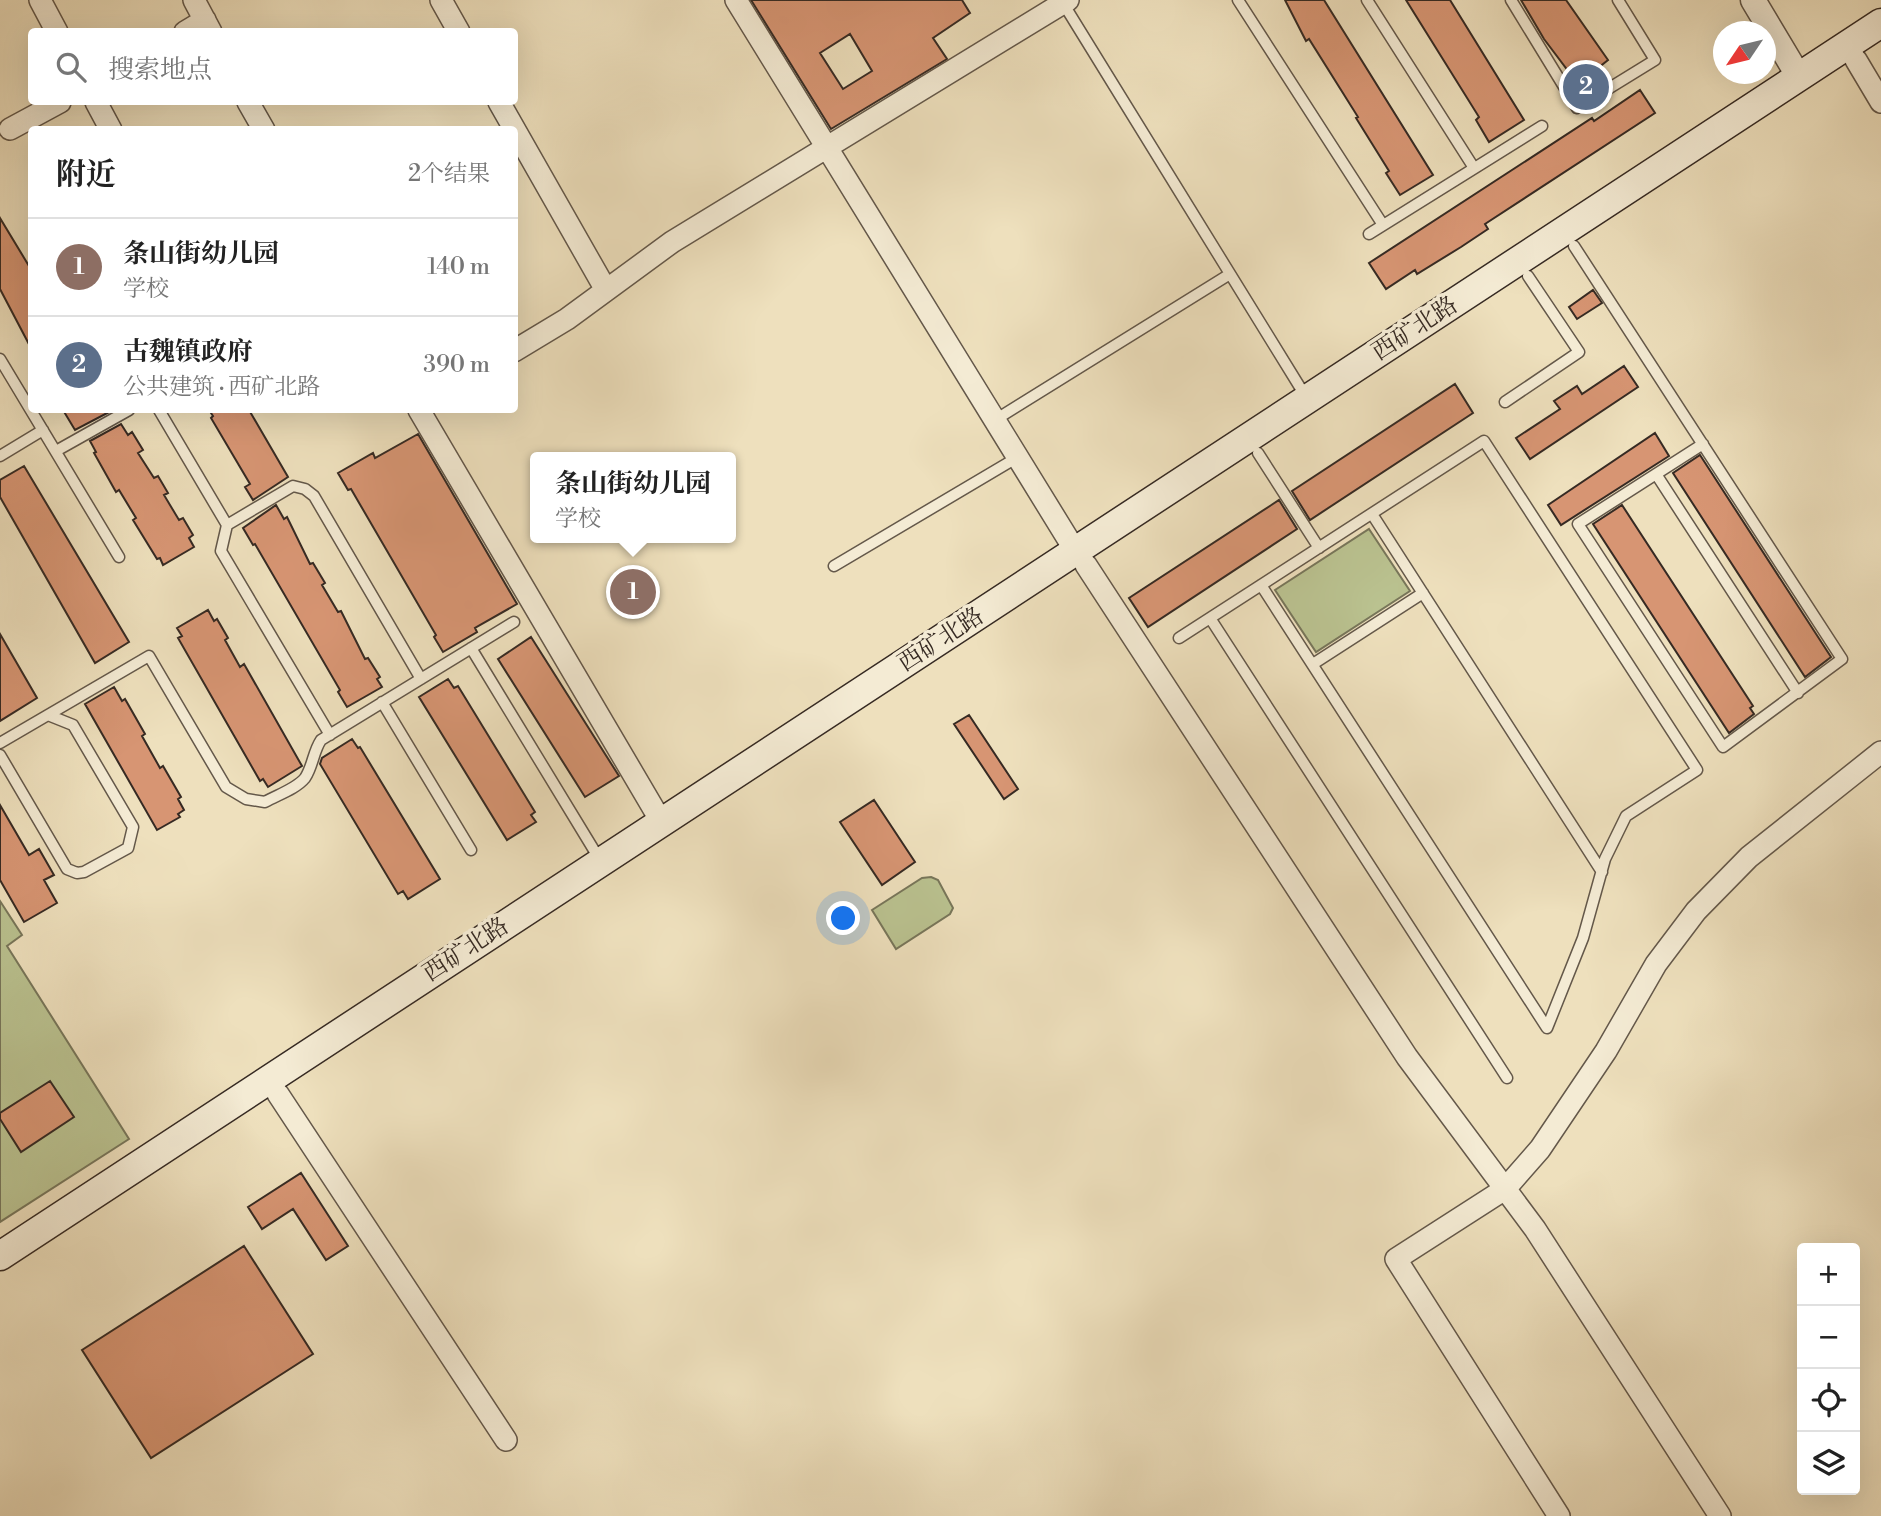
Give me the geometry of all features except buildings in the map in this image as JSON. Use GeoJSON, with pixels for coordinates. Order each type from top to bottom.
{"type":"FeatureCollection","features":[{"type":"Feature","properties":{"kind":"main road","name":"西矿北路"},"geometry":{"type":"LineString","coordinates":[[0,1276],[1081,559],[1308,400],[1881,23]]}},
{"type":"Feature","properties":{"kind":"main road","name":"西矿北路"},"geometry":{"type":"LineString","coordinates":[[0,1256],[662,822],[1081,559],[1258,453],[1881,44]]}},
{"type":"Feature","properties":{"kind":"street"},"geometry":{"type":"LineString","coordinates":[[40,0],[55,28]]}},
{"type":"Feature","properties":{"kind":"street"},"geometry":{"type":"LineString","coordinates":[[194,0],[208,26]]}},
{"type":"Feature","properties":{"kind":"street"},"geometry":{"type":"LineString","coordinates":[[441,0],[457,28]]}},
{"type":"Feature","properties":{"kind":"street"},"geometry":{"type":"LineString","coordinates":[[736,0],[1081,559],[1407,1057],[1535,1229],[1720,1516]]}},
{"type":"Feature","properties":{"kind":"street"},"geometry":{"type":"LineString","coordinates":[[1753,0],[1799,77]]}},
{"type":"Feature","properties":{"kind":"street"},"geometry":{"type":"LineString","coordinates":[[518,349],[567,318],[672,242],[1065,2]]}},
{"type":"Feature","properties":{"kind":"street"},"geometry":{"type":"LineString","coordinates":[[1856,60],[1881,102]]}},
{"type":"Feature","properties":{"kind":"street"},"geometry":{"type":"LineString","coordinates":[[10,130],[55,105]]}},
{"type":"Feature","properties":{"kind":"street"},"geometry":{"type":"LineString","coordinates":[[98,105],[109,126]]}},
{"type":"Feature","properties":{"kind":"street"},"geometry":{"type":"LineString","coordinates":[[250,105],[262,126]]}},
{"type":"Feature","properties":{"kind":"street"},"geometry":{"type":"LineString","coordinates":[[501,105],[513,126]]}},
{"type":"Feature","properties":{"kind":"street"},"geometry":{"type":"LineString","coordinates":[[518,135],[606,290]]}},
{"type":"Feature","properties":{"kind":"street"},"geometry":{"type":"LineString","coordinates":[[421,413],[662,822]]}},
{"type":"Feature","properties":{"kind":"street"},"geometry":{"type":"LineString","coordinates":[[1559,1516],[1396,1259],[1505,1189],[1540,1149],[1606,1051],[1656,964],[1696,911],[1729,875],[1759,848],[1881,752]]}},
{"type":"Feature","properties":{"kind":"street"},"geometry":{"type":"LineString","coordinates":[[278,1094],[506,1440]]}},
{"type":"Feature","properties":{"kind":"lane"},"geometry":{"type":"LineString","coordinates":[[1238,0],[1383,225]]}},
{"type":"Feature","properties":{"kind":"lane"},"geometry":{"type":"LineString","coordinates":[[1367,0],[1474,168]]}},
{"type":"Feature","properties":{"kind":"lane"},"geometry":{"type":"LineString","coordinates":[[1511,0],[1577,108],[1655,60],[1618,0]]}},
{"type":"Feature","properties":{"kind":"lane"},"geometry":{"type":"LineString","coordinates":[[1065,2],[1308,400]]}},
{"type":"Feature","properties":{"kind":"lane"},"geometry":{"type":"LineString","coordinates":[[1369,234],[1542,126]]}},
{"type":"Feature","properties":{"kind":"lane"},"geometry":{"type":"LineString","coordinates":[[1574,246],[1703,444],[1842,659],[1723,747],[1578,524],[1703,444]]}},
{"type":"Feature","properties":{"kind":"lane"},"geometry":{"type":"LineString","coordinates":[[995,420],[1230,274]]}},
{"type":"Feature","properties":{"kind":"lane"},"geometry":{"type":"LineString","coordinates":[[1505,402],[1579,352],[1528,276]]}},
{"type":"Feature","properties":{"kind":"lane"},"geometry":{"type":"LineString","coordinates":[[0,359],[5,376],[28,409]]}},
{"type":"Feature","properties":{"kind":"lane"},"geometry":{"type":"LineString","coordinates":[[31,413],[120,557]]}},
{"type":"Feature","properties":{"kind":"lane"},"geometry":{"type":"LineString","coordinates":[[56,451],[124,413]]}},
{"type":"Feature","properties":{"kind":"lane"},"geometry":{"type":"LineString","coordinates":[[161,413],[227,525],[221,551],[330,735]]}},
{"type":"Feature","properties":{"kind":"lane"},"geometry":{"type":"LineString","coordinates":[[0,456],[43,430]]}},
{"type":"Feature","properties":{"kind":"lane"},"geometry":{"type":"LineString","coordinates":[[1179,638],[1261,585],[1372,514],[1484,441],[1697,770],[1626,816],[1605,859],[1583,938],[1547,1028],[1261,585]]}},
{"type":"Feature","properties":{"kind":"lane"},"geometry":{"type":"LineString","coordinates":[[1258,453],[1319,548]]}},
{"type":"Feature","properties":{"kind":"lane"},"geometry":{"type":"LineString","coordinates":[[834,566],[1018,457]]}},
{"type":"Feature","properties":{"kind":"lane"},"geometry":{"type":"LineString","coordinates":[[1656,474],[1798,693]]}},
{"type":"Feature","properties":{"kind":"lane"},"geometry":{"type":"LineString","coordinates":[[227,525],[293,486],[305,489],[314,496],[421,679]]}},
{"type":"Feature","properties":{"kind":"lane"},"geometry":{"type":"LineString","coordinates":[[1372,514],[1602,872]]}},
{"type":"Feature","properties":{"kind":"lane"},"geometry":{"type":"LineString","coordinates":[[1313,664],[1423,593]]}},
{"type":"Feature","properties":{"kind":"lane"},"geometry":{"type":"LineString","coordinates":[[1210,618],[1507,1077]]}},
{"type":"Feature","properties":{"kind":"lane"},"geometry":{"type":"LineString","coordinates":[[0,743],[149,656],[226,787],[246,799],[265,802],[304,778],[310,768],[314,750],[321,740],[514,622]]}},
{"type":"Feature","properties":{"kind":"lane"},"geometry":{"type":"LineString","coordinates":[[471,648],[601,862]]}},
{"type":"Feature","properties":{"kind":"lane"},"geometry":{"type":"LineString","coordinates":[[382,702],[471,850]]}},
{"type":"Feature","properties":{"kind":"lane"},"geometry":{"type":"LineString","coordinates":[[0,755],[67,869],[84,872],[128,848],[133,827],[73,725],[48,715]]}},
{"type":"Feature","properties":{"kind":"green space"},"geometry":{"type":"Polygon","coordinates":[[[1369,529],[1410,591],[1316,652],[1275,590],[1369,529]]]}},
{"type":"Feature","properties":{"kind":"green space"},"geometry":{"type":"Polygon","coordinates":[[[931,877],[938,880],[953,908],[950,914],[896,949],[872,910],[922,878],[931,877]]]}},
{"type":"Feature","properties":{"kind":"green space"},"geometry":{"type":"Polygon","coordinates":[[[0,901],[22,935],[7,946],[129,1139],[0,1222],[0,901]]]}},
{"type":"Feature","properties":{"kind":"place","name":"古魏镇政府"},"geometry":{"type":"Point","coordinates":[1586,87]}},
{"type":"Feature","properties":{"kind":"place","name":"条山街幼儿园"},"geometry":{"type":"Point","coordinates":[633,592]}}]}
